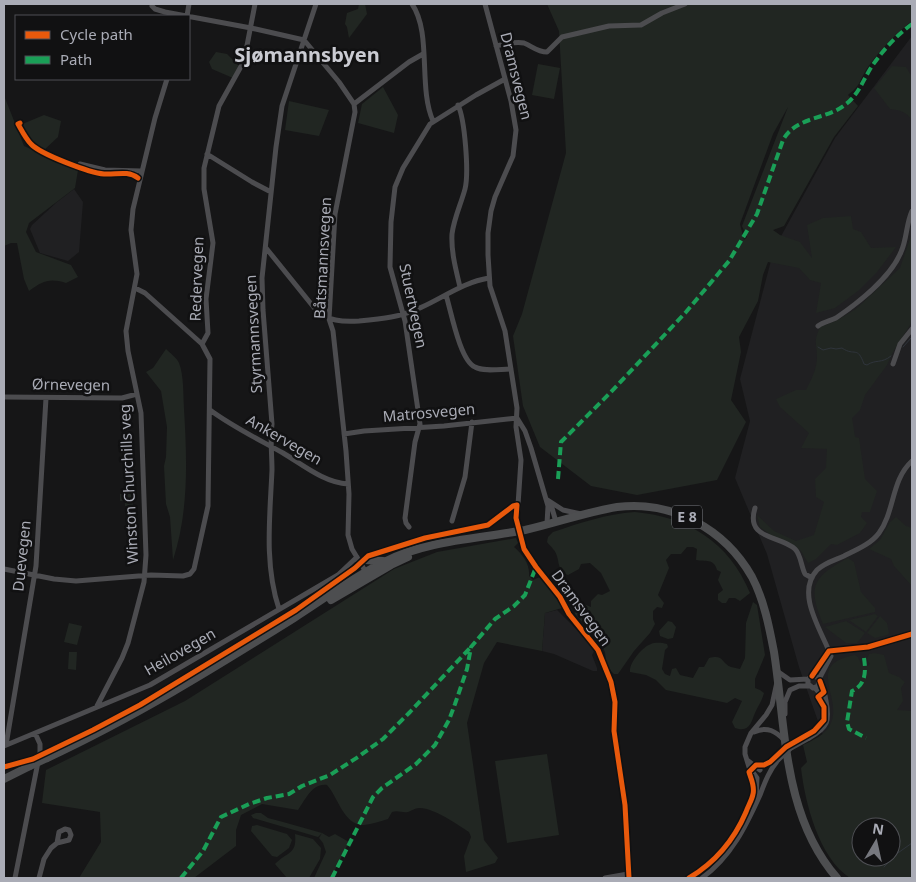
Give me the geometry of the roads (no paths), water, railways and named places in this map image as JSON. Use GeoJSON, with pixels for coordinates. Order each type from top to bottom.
{"type":"FeatureCollection","features":[{"type":"Feature","properties":{"kind":"highway","name":"E 8"},"geometry":{"type":"LineString","coordinates":[[4,779],[145,708],[385,561],[414,550],[526,529],[615,508],[646,507],[676,512],[714,532],[744,563],[759,590],[777,674],[796,800],[804,825],[816,849],[838,878]]}},
{"type":"Feature","properties":{"kind":"highway","name":"E 8"},"geometry":{"type":"LineString","coordinates":[[368,573],[437,545]]}},
{"type":"Feature","properties":{"kind":"highway","name":"E 8"},"geometry":{"type":"LineString","coordinates":[[361,558],[385,561]]}},
{"type":"Feature","properties":{"kind":"street","name":"Redervegen"},"geometry":{"type":"LineString","coordinates":[[4,569],[76,581],[145,576],[182,576],[190,574],[194,569],[208,506],[211,365],[208,352],[202,344],[208,333],[206,299],[213,243],[204,182],[207,154],[220,106],[244,61],[255,4]]}},
{"type":"Feature","properties":{"kind":"street","name":"Styrmannsvegen"},"geometry":{"type":"LineString","coordinates":[[279,609],[272,574],[268,531],[272,447],[262,294],[280,115],[316,4]]}},
{"type":"Feature","properties":{"kind":"street"},"geometry":{"type":"LineString","coordinates":[[412,4],[420,24],[428,105],[433,121]]}},
{"type":"Feature","properties":{"kind":"street","name":"Dramsvegen"},"geometry":{"type":"LineString","coordinates":[[485,4],[515,116],[516,137],[513,156],[495,197],[490,218],[489,278],[491,291],[505,331],[517,408],[517,436],[521,460],[517,520],[524,549],[556,592],[569,614],[598,650],[607,669],[614,702],[614,730],[626,805],[629,876]]}},
{"type":"Feature","properties":{"kind":"street"},"geometry":{"type":"LineString","coordinates":[[496,46],[514,42],[546,52],[562,37],[595,31],[609,26],[641,25],[662,13],[685,4]]}},
{"type":"Feature","properties":{"kind":"street"},"geometry":{"type":"LineString","coordinates":[[152,6],[158,10],[182,15]]}},
{"type":"Feature","properties":{"kind":"street"},"geometry":{"type":"LineString","coordinates":[[190,17],[304,40],[339,82],[354,104],[409,62],[423,54]]}},
{"type":"Feature","properties":{"kind":"street","name":"Winston Churchills veg"},"geometry":{"type":"LineString","coordinates":[[97,706],[125,651],[145,576],[146,555],[141,419],[126,338],[128,315],[135,288],[136,267],[131,224],[142,171],[167,80]]}},
{"type":"Feature","properties":{"kind":"street","name":"Stuertvegen"},"geometry":{"type":"LineString","coordinates":[[409,527],[405,518],[420,416],[404,315],[390,267],[390,231],[396,182],[402,168],[433,121],[505,80]]}},
{"type":"Feature","properties":{"kind":"street","name":"Båtsmannsvegen"},"geometry":{"type":"LineString","coordinates":[[354,104],[355,112],[336,214],[329,319],[333,331],[344,434],[348,484],[348,535],[352,549],[361,558],[368,573]]}},
{"type":"Feature","properties":{"kind":"street"},"geometry":{"type":"LineString","coordinates":[[458,106],[464,129],[466,178],[465,190],[453,229],[452,243],[455,268],[460,287]]}},
{"type":"Feature","properties":{"kind":"street"},"geometry":{"type":"LineString","coordinates":[[207,154],[272,192]]}},
{"type":"Feature","properties":{"kind":"street"},"geometry":{"type":"LineString","coordinates":[[80,164],[105,170],[142,171]]}},
{"type":"Feature","properties":{"kind":"street"},"geometry":{"type":"LineString","coordinates":[[818,326],[832,320],[845,311],[892,269],[902,249],[912,211]]}},
{"type":"Feature","properties":{"kind":"street"},"geometry":{"type":"LineString","coordinates":[[266,247],[311,305],[320,314],[329,319],[350,321],[404,315],[422,308],[473,281],[489,278]]}},
{"type":"Feature","properties":{"kind":"street"},"geometry":{"type":"LineString","coordinates":[[135,288],[145,293],[202,344]]}},
{"type":"Feature","properties":{"kind":"street"},"geometry":{"type":"LineString","coordinates":[[446,295],[460,347],[470,364],[478,368],[511,370]]}},
{"type":"Feature","properties":{"kind":"street"},"geometry":{"type":"LineString","coordinates":[[893,364],[900,344],[912,329]]}},
{"type":"Feature","properties":{"kind":"street","name":"Ørnevegen"},"geometry":{"type":"LineString","coordinates":[[4,397],[122,398],[137,394]]}},
{"type":"Feature","properties":{"kind":"street","name":"Duevegen"},"geometry":{"type":"LineString","coordinates":[[5,746],[34,575],[46,398]]}},
{"type":"Feature","properties":{"kind":"street","name":"Ankervegen"},"geometry":{"type":"LineString","coordinates":[[210,410],[247,434],[330,480],[348,484]]}},
{"type":"Feature","properties":{"kind":"street","name":"Dramsvegen"},"geometry":{"type":"LineString","coordinates":[[517,418],[531,448],[548,506],[547,524]]}},
{"type":"Feature","properties":{"kind":"street","name":"Matrosvegen"},"geometry":{"type":"LineString","coordinates":[[344,434],[364,430],[517,418]]}},
{"type":"Feature","properties":{"kind":"street"},"geometry":{"type":"LineString","coordinates":[[452,521],[465,477],[472,422]]}},
{"type":"Feature","properties":{"kind":"street"},"geometry":{"type":"LineString","coordinates":[[815,688],[819,685],[830,658],[829,651],[808,600],[808,588],[812,578],[821,567],[860,548],[877,535],[886,521],[899,478],[912,461]]}},
{"type":"Feature","properties":{"kind":"street"},"geometry":{"type":"LineString","coordinates":[[546,499],[563,510],[584,515]]}},
{"type":"Feature","properties":{"kind":"street","name":"Dramsvegen"},"geometry":{"type":"LineString","coordinates":[[548,506],[552,508],[556,522]]}},
{"type":"Feature","properties":{"kind":"street"},"geometry":{"type":"LineString","coordinates":[[755,508],[754,519],[759,531],[766,536],[793,547],[798,553],[805,574],[812,578]]}},
{"type":"Feature","properties":{"kind":"street","name":"Heilovegen"},"geometry":{"type":"LineString","coordinates":[[5,746],[141,689],[338,575],[361,558]]}},
{"type":"Feature","properties":{"kind":"street"},"geometry":{"type":"LineString","coordinates":[[809,686],[810,677],[829,651],[868,647],[912,634]]}},
{"type":"Feature","properties":{"kind":"street"},"geometry":{"type":"LineString","coordinates":[[702,878],[735,844],[766,778],[777,762],[791,748],[824,728],[828,722],[829,713],[823,687],[817,677],[790,680],[777,674],[772,705],[751,733],[745,747],[749,767],[756,778],[762,781],[766,778]]}},
{"type":"Feature","properties":{"kind":"street"},"geometry":{"type":"LineString","coordinates":[[784,725],[785,702],[788,692],[797,686],[815,688],[826,702]]}},
{"type":"Feature","properties":{"kind":"street"},"geometry":{"type":"LineString","coordinates":[[751,733],[760,729],[770,729],[778,733],[786,742]]}},
{"type":"Feature","properties":{"kind":"street"},"geometry":{"type":"LineString","coordinates":[[15,878],[40,752],[40,744],[35,732]]}},
{"type":"Feature","properties":{"kind":"street"},"geometry":{"type":"LineString","coordinates":[[747,760],[766,773],[766,778]]}},
{"type":"Feature","properties":{"kind":"street"},"geometry":{"type":"LineString","coordinates":[[756,802],[757,772],[777,762]]}},
{"type":"Feature","properties":{"kind":"street"},"geometry":{"type":"LineString","coordinates":[[39,878],[44,858],[57,843]]}},
{"type":"Feature","properties":{"kind":"street"},"geometry":{"type":"LineString","coordinates":[[605,878],[629,876]]}},
{"type":"Feature","properties":{"kind":"waterway"},"geometry":{"type":"LineString","coordinates":[[903,347],[912,337]]}},
{"type":"Feature","properties":{"kind":"waterway"},"geometry":{"type":"LineString","coordinates":[[818,347],[823,350],[842,348],[857,353],[862,358],[864,364],[867,365],[891,356]]}},
{"type":"Feature","properties":{"kind":"waterway"},"geometry":{"type":"LineString","coordinates":[[901,851],[912,843]]}},
{"type":"Feature","properties":{"kind":"district","name":"Sjømannsbyen"},"geometry":{"type":"Point","coordinates":[307,55]}}]}
